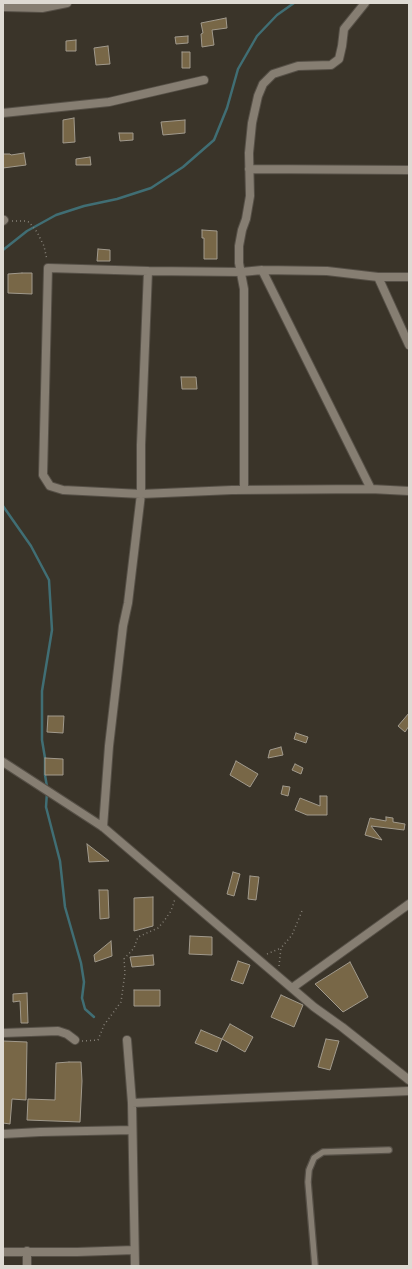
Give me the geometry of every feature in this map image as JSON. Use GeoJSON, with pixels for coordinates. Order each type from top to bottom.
{"type":"FeatureCollection","features":[{"type":"Feature","properties":{"kind":"street"},"geometry":{"type":"LineString","coordinates":[[3,7],[42,8],[67,3]]}},
{"type":"Feature","properties":{"kind":"street"},"geometry":{"type":"LineString","coordinates":[[244,490],[244,297],[242,272],[239,263],[239,246],[250,196],[249,169],[252,123],[258,96],[263,84],[273,74],[298,66],[331,65],[339,59],[344,29],[356,12],[365,3]]}},
{"type":"Feature","properties":{"kind":"street"},"geometry":{"type":"LineString","coordinates":[[3,113],[109,102],[204,80]]}},
{"type":"Feature","properties":{"kind":"street"},"geometry":{"type":"LineString","coordinates":[[249,169],[409,170]]}},
{"type":"Feature","properties":{"kind":"street"},"geometry":{"type":"LineString","coordinates":[[409,277],[378,277],[326,271],[148,271],[48,268],[43,475],[50,486],[63,490],[141,494],[244,490],[371,489],[409,491]]}},
{"type":"Feature","properties":{"kind":"street"},"geometry":{"type":"LineString","coordinates":[[262,270],[371,489]]}},
{"type":"Feature","properties":{"kind":"street"},"geometry":{"type":"LineString","coordinates":[[103,827],[109,746],[123,626],[128,603],[141,494],[141,445],[148,271]]}},
{"type":"Feature","properties":{"kind":"street"},"geometry":{"type":"LineString","coordinates":[[378,277],[409,345]]}},
{"type":"Feature","properties":{"kind":"street"},"geometry":{"type":"LineString","coordinates":[[3,762],[103,827],[314,1007],[342,1027],[409,1080]]}},
{"type":"Feature","properties":{"kind":"street"},"geometry":{"type":"LineString","coordinates":[[292,988],[409,904]]}},
{"type":"Feature","properties":{"kind":"street"},"geometry":{"type":"LineString","coordinates":[[3,1032],[58,1030],[75,1040]]}},
{"type":"Feature","properties":{"kind":"street"},"geometry":{"type":"LineString","coordinates":[[127,1040],[132,1103],[135,1266]]}},
{"type":"Feature","properties":{"kind":"street"},"geometry":{"type":"LineString","coordinates":[[132,1103],[409,1091]]}},
{"type":"Feature","properties":{"kind":"street"},"geometry":{"type":"LineString","coordinates":[[3,1134],[132,1130]]}},
{"type":"Feature","properties":{"kind":"street"},"geometry":{"type":"LineString","coordinates":[[3,1252],[134,1250]]}},
{"type":"Feature","properties":{"kind":"street"},"geometry":{"type":"LineString","coordinates":[[27,1251],[27,1266]]}},
{"type":"Feature","properties":{"kind":"lane"},"geometry":{"type":"LineString","coordinates":[[315,1266],[308,1182],[309,1170],[314,1158],[323,1152],[389,1150]]}},
{"type":"Feature","properties":{"kind":"path"},"geometry":{"type":"LineString","coordinates":[[4,220],[29,222],[37,232],[44,246],[48,268]]}},
{"type":"Feature","properties":{"kind":"path"},"geometry":{"type":"LineString","coordinates":[[75,1040],[98,1040],[104,1025],[121,1002],[126,973],[124,960],[134,948],[138,937],[158,928],[164,921],[171,911],[175,896],[184,896]]}},
{"type":"Feature","properties":{"kind":"path"},"geometry":{"type":"LineString","coordinates":[[258,959],[281,948],[292,935],[302,911]]}},
{"type":"Feature","properties":{"kind":"path"},"geometry":{"type":"LineString","coordinates":[[280,978],[279,963],[281,948]]}},
{"type":"Feature","properties":{"kind":"building"},"geometry":{"type":"Polygon","coordinates":[[[226,18],[227,28],[212,30],[214,45],[202,47],[201,34],[203,33],[201,23],[226,18]]]}},
{"type":"Feature","properties":{"kind":"building"},"geometry":{"type":"Polygon","coordinates":[[[188,36],[188,43],[176,44],[175,37],[188,36]]]}},
{"type":"Feature","properties":{"kind":"building"},"geometry":{"type":"Polygon","coordinates":[[[76,40],[76,51],[66,51],[66,41],[76,40]]]}},
{"type":"Feature","properties":{"kind":"building"},"geometry":{"type":"Polygon","coordinates":[[[108,46],[110,64],[96,65],[94,48],[108,46]]]}},
{"type":"Feature","properties":{"kind":"building"},"geometry":{"type":"Polygon","coordinates":[[[182,52],[190,52],[190,68],[182,68],[182,52]]]}},
{"type":"Feature","properties":{"kind":"building"},"geometry":{"type":"Polygon","coordinates":[[[74,118],[75,142],[63,143],[63,120],[74,118]]]}},
{"type":"Feature","properties":{"kind":"building"},"geometry":{"type":"Polygon","coordinates":[[[185,120],[185,133],[163,135],[161,122],[185,120]]]}},
{"type":"Feature","properties":{"kind":"building"},"geometry":{"type":"Polygon","coordinates":[[[119,133],[133,133],[133,140],[120,141],[119,133]]]}},
{"type":"Feature","properties":{"kind":"building"},"geometry":{"type":"Polygon","coordinates":[[[24,153],[26,165],[3,168],[3,154],[11,155],[24,153]]]}},
{"type":"Feature","properties":{"kind":"building"},"geometry":{"type":"Polygon","coordinates":[[[90,157],[91,165],[76,165],[76,159],[90,157]]]}},
{"type":"Feature","properties":{"kind":"building"},"geometry":{"type":"Polygon","coordinates":[[[202,230],[217,231],[217,259],[204,259],[204,238],[202,238],[202,230]]]}},
{"type":"Feature","properties":{"kind":"building"},"geometry":{"type":"Polygon","coordinates":[[[98,249],[110,250],[110,261],[97,261],[98,249]]]}},
{"type":"Feature","properties":{"kind":"building"},"geometry":{"type":"Polygon","coordinates":[[[32,273],[32,294],[8,293],[8,274],[32,273]]]}},
{"type":"Feature","properties":{"kind":"building"},"geometry":{"type":"Polygon","coordinates":[[[181,377],[196,377],[197,389],[182,389],[181,377]]]}},
{"type":"Feature","properties":{"kind":"building"},"geometry":{"type":"Polygon","coordinates":[[[409,713],[409,726],[405,732],[398,726],[409,713]]]}},
{"type":"Feature","properties":{"kind":"building"},"geometry":{"type":"Polygon","coordinates":[[[48,716],[64,716],[63,733],[47,732],[48,716]]]}},
{"type":"Feature","properties":{"kind":"building"},"geometry":{"type":"Polygon","coordinates":[[[296,733],[308,737],[306,743],[294,739],[296,733]]]}},
{"type":"Feature","properties":{"kind":"building"},"geometry":{"type":"Polygon","coordinates":[[[281,747],[283,755],[268,758],[270,750],[281,747]]]}},
{"type":"Feature","properties":{"kind":"building"},"geometry":{"type":"Polygon","coordinates":[[[45,758],[63,759],[63,775],[45,775],[45,758]]]}},
{"type":"Feature","properties":{"kind":"building"},"geometry":{"type":"Polygon","coordinates":[[[236,761],[258,774],[250,787],[230,775],[236,761]]]}},
{"type":"Feature","properties":{"kind":"building"},"geometry":{"type":"Polygon","coordinates":[[[295,764],[303,768],[301,774],[292,770],[295,764]]]}},
{"type":"Feature","properties":{"kind":"building"},"geometry":{"type":"Polygon","coordinates":[[[283,786],[290,787],[288,796],[281,794],[283,786]]]}},
{"type":"Feature","properties":{"kind":"building"},"geometry":{"type":"Polygon","coordinates":[[[320,796],[327,796],[327,815],[307,815],[295,810],[300,798],[320,806],[320,796]]]}},
{"type":"Feature","properties":{"kind":"building"},"geometry":{"type":"Polygon","coordinates":[[[386,817],[393,818],[393,822],[405,824],[404,830],[371,826],[382,840],[365,835],[370,818],[386,821],[386,817]]]}},
{"type":"Feature","properties":{"kind":"building"},"geometry":{"type":"Polygon","coordinates":[[[87,844],[109,861],[89,862],[87,844]]]}},
{"type":"Feature","properties":{"kind":"building"},"geometry":{"type":"Polygon","coordinates":[[[233,872],[240,874],[234,896],[227,894],[233,872]]]}},
{"type":"Feature","properties":{"kind":"building"},"geometry":{"type":"Polygon","coordinates":[[[250,876],[259,877],[256,900],[248,899],[250,876]]]}},
{"type":"Feature","properties":{"kind":"building"},"geometry":{"type":"Polygon","coordinates":[[[99,890],[108,890],[109,918],[100,919],[99,890]]]}},
{"type":"Feature","properties":{"kind":"building"},"geometry":{"type":"Polygon","coordinates":[[[153,897],[153,926],[134,931],[134,898],[153,897]]]}},
{"type":"Feature","properties":{"kind":"building"},"geometry":{"type":"Polygon","coordinates":[[[190,936],[212,937],[212,955],[189,954],[190,936]]]}},
{"type":"Feature","properties":{"kind":"building"},"geometry":{"type":"Polygon","coordinates":[[[111,941],[112,956],[95,962],[94,955],[111,941]]]}},
{"type":"Feature","properties":{"kind":"building"},"geometry":{"type":"Polygon","coordinates":[[[153,955],[154,965],[132,967],[130,957],[153,955]]]}},
{"type":"Feature","properties":{"kind":"building"},"geometry":{"type":"Polygon","coordinates":[[[238,961],[250,965],[243,984],[231,980],[238,961]]]}},
{"type":"Feature","properties":{"kind":"building"},"geometry":{"type":"Polygon","coordinates":[[[350,962],[368,997],[343,1012],[315,984],[350,962]]]}},
{"type":"Feature","properties":{"kind":"building"},"geometry":{"type":"Polygon","coordinates":[[[134,990],[160,990],[160,1006],[134,1006],[134,990]]]}},
{"type":"Feature","properties":{"kind":"building"},"geometry":{"type":"Polygon","coordinates":[[[27,993],[28,1023],[21,1023],[20,1001],[13,1002],[13,994],[27,993]]]}},
{"type":"Feature","properties":{"kind":"building"},"geometry":{"type":"Polygon","coordinates":[[[281,995],[303,1005],[294,1027],[271,1017],[281,995]]]}},
{"type":"Feature","properties":{"kind":"building"},"geometry":{"type":"Polygon","coordinates":[[[230,1024],[253,1037],[245,1052],[222,1039],[230,1024]]]}},
{"type":"Feature","properties":{"kind":"building"},"geometry":{"type":"Polygon","coordinates":[[[201,1030],[222,1039],[217,1052],[195,1043],[201,1030]]]}},
{"type":"Feature","properties":{"kind":"building"},"geometry":{"type":"Polygon","coordinates":[[[326,1039],[339,1041],[330,1070],[318,1067],[326,1039]]]}},
{"type":"Feature","properties":{"kind":"building"},"geometry":{"type":"Polygon","coordinates":[[[3,1041],[27,1042],[26,1100],[12,1099],[10,1124],[3,1123],[3,1041]]]}},
{"type":"Feature","properties":{"kind":"building"},"geometry":{"type":"Polygon","coordinates":[[[81,1062],[82,1081],[80,1122],[27,1120],[28,1099],[55,1100],[56,1063],[81,1062]]]}},
{"type":"Feature","properties":{"kind":"waterway"},"geometry":{"type":"LineString","coordinates":[[3,250],[27,231],[56,215],[84,206],[117,199],[151,188],[183,167],[214,140],[227,108],[238,69],[257,36],[277,15],[294,3]]}},
{"type":"Feature","properties":{"kind":"waterway"},"geometry":{"type":"LineString","coordinates":[[3,506],[31,546],[49,580],[52,630],[42,691],[42,740],[47,787]]}},
{"type":"Feature","properties":{"kind":"waterway"},"geometry":{"type":"LineString","coordinates":[[47,792],[46,807],[60,861],[65,907],[81,963],[84,982],[82,998],[85,1009],[94,1017]]}}]}
